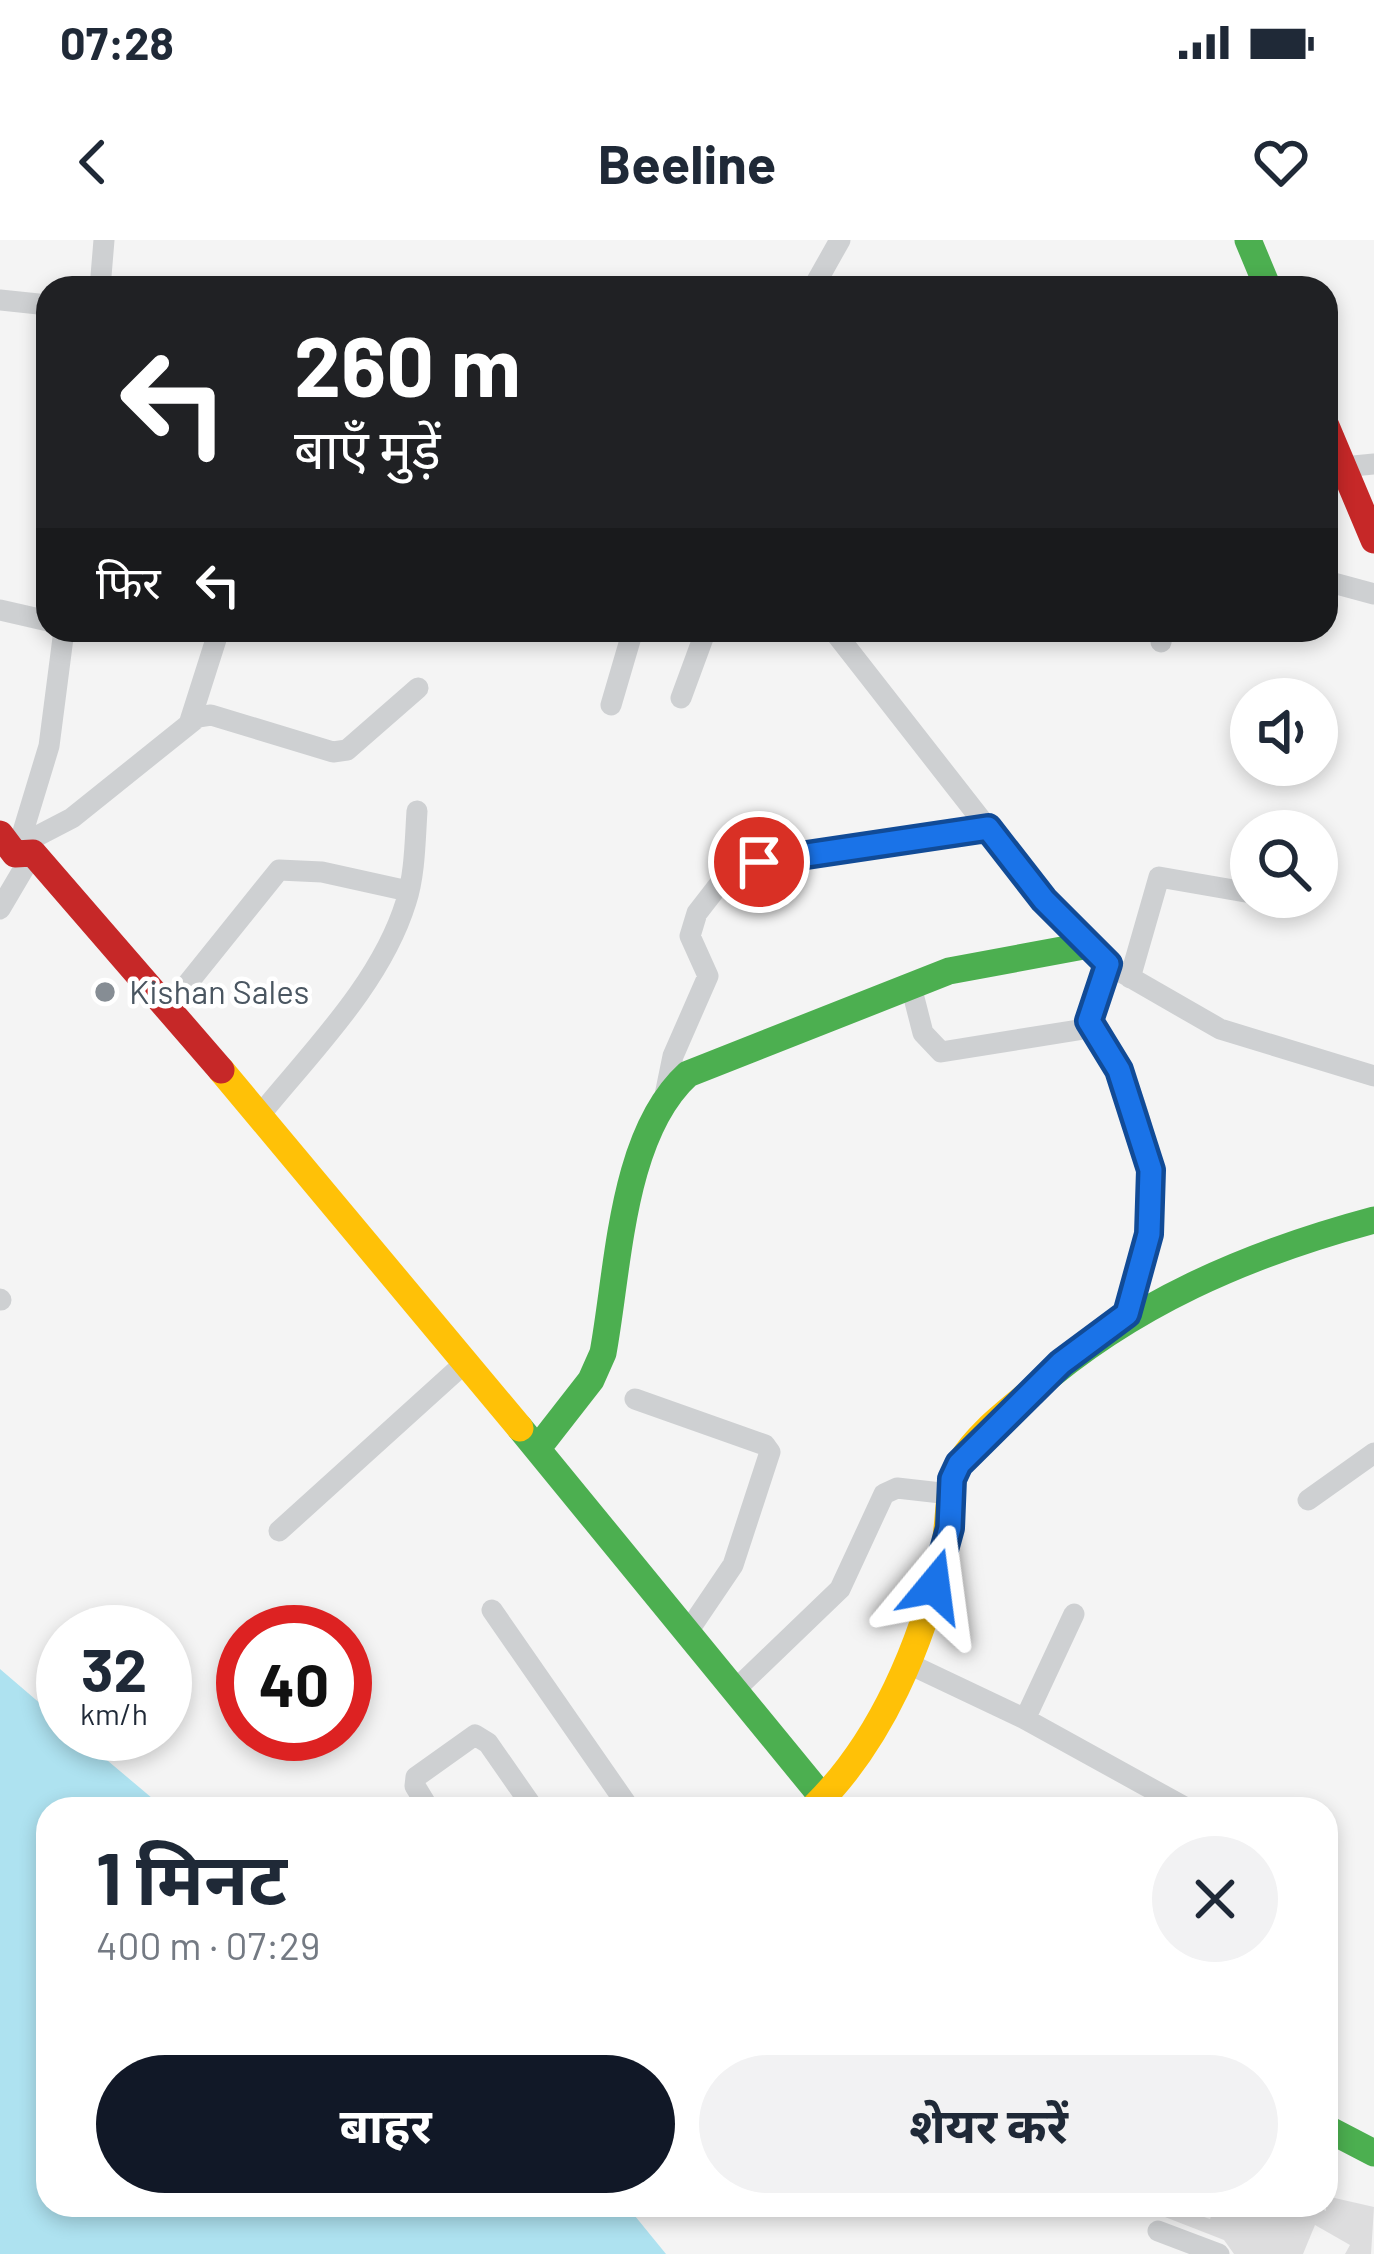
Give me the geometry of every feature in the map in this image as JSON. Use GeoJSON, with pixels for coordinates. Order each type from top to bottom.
{"type":"FeatureCollection","features":[{"type":"Feature","properties":{"kind":"street"},"geometry":{"type":"LineString","coordinates":[[101,276],[104,240]]}},
{"type":"Feature","properties":{"kind":"street"},"geometry":{"type":"LineString","coordinates":[[820,276],[840,240]]}},
{"type":"Feature","properties":{"kind":"street"},"geometry":{"type":"LineString","coordinates":[[1248,240],[1263,276]]}},
{"type":"Feature","properties":{"kind":"street"},"geometry":{"type":"LineString","coordinates":[[0,300],[36,304]]}},
{"type":"Feature","properties":{"kind":"street"},"geometry":{"type":"LineString","coordinates":[[1338,455],[1374,540]]}},
{"type":"Feature","properties":{"kind":"street"},"geometry":{"type":"LineString","coordinates":[[1343,467],[1374,464]]}},
{"type":"Feature","properties":{"kind":"street"},"geometry":{"type":"LineString","coordinates":[[1338,584],[1374,594]]}},
{"type":"Feature","properties":{"kind":"street"},"geometry":{"type":"LineString","coordinates":[[0,610],[36,618]]}},
{"type":"Feature","properties":{"kind":"street"},"geometry":{"type":"LineString","coordinates":[[0,909],[49,746],[62,642]]}},
{"type":"Feature","properties":{"kind":"street"},"geometry":{"type":"LineString","coordinates":[[190,721],[214,642]]}},
{"type":"Feature","properties":{"kind":"street"},"geometry":{"type":"LineString","coordinates":[[611,705],[629,642]]}},
{"type":"Feature","properties":{"kind":"street"},"geometry":{"type":"LineString","coordinates":[[681,698],[702,642]]}},
{"type":"Feature","properties":{"kind":"street"},"geometry":{"type":"LineString","coordinates":[[842,642],[1044,900],[1098,955],[1220,1030],[1374,1076]]}},
{"type":"Feature","properties":{"kind":"street"},"geometry":{"type":"LineString","coordinates":[[17,846],[72,818],[190,721],[211,715],[302,745],[347,750],[418,688]]}},
{"type":"Feature","properties":{"kind":"street"},"geometry":{"type":"LineString","coordinates":[[260,1114],[369,975],[408,891],[418,811]]}},
{"type":"Feature","properties":{"kind":"street"},"geometry":{"type":"LineString","coordinates":[[538,1448],[592,1380],[603,1353],[641,1141],[665,1095],[673,1057],[708,976],[692,944],[692,925],[728,873],[826,849],[988,828]]}},
{"type":"Feature","properties":{"kind":"street"},"geometry":{"type":"LineString","coordinates":[[17,846],[260,1114],[736,1688],[815,1797]]}},
{"type":"Feature","properties":{"kind":"street"},"geometry":{"type":"LineString","coordinates":[[168,1008],[279,870],[322,872],[408,891]]}},
{"type":"Feature","properties":{"kind":"street"},"geometry":{"type":"LineString","coordinates":[[1130,978],[1159,877],[1230,889]]}},
{"type":"Feature","properties":{"kind":"street"},"geometry":{"type":"LineString","coordinates":[[665,1095],[688,1075],[734,1052],[982,962],[1098,955]]}},
{"type":"Feature","properties":{"kind":"street"},"geometry":{"type":"LineString","coordinates":[[1098,955],[1089,1021],[1119,1070],[1151,1170],[1149,1234],[1127,1314]]}},
{"type":"Feature","properties":{"kind":"street"},"geometry":{"type":"LineString","coordinates":[[911,986],[923,1033],[941,1052],[1064,1033],[1089,1021]]}},
{"type":"Feature","properties":{"kind":"street"},"geometry":{"type":"LineString","coordinates":[[827,1797],[908,1663],[950,1528],[950,1494],[959,1464],[982,1436],[1061,1363],[1127,1314],[1303,1238],[1374,1220]]}},
{"type":"Feature","properties":{"kind":"street"},"geometry":{"type":"LineString","coordinates":[[279,1532],[467,1361]]}},
{"type":"Feature","properties":{"kind":"street"},"geometry":{"type":"LineString","coordinates":[[634,1399],[765,1444],[770,1452],[733,1565],[688,1630]]}},
{"type":"Feature","properties":{"kind":"street"},"geometry":{"type":"LineString","coordinates":[[1308,1500],[1374,1453]]}},
{"type":"Feature","properties":{"kind":"street"},"geometry":{"type":"LineString","coordinates":[[736,1688],[840,1589],[884,1494],[898,1488],[950,1494]]}},
{"type":"Feature","properties":{"kind":"street"},"geometry":{"type":"LineString","coordinates":[[492,1610],[622,1797]]}},
{"type":"Feature","properties":{"kind":"street"},"geometry":{"type":"LineString","coordinates":[[1025,1719],[1074,1614]]}},
{"type":"Feature","properties":{"kind":"street"},"geometry":{"type":"LineString","coordinates":[[908,1663],[1025,1719],[1166,1797]]}},
{"type":"Feature","properties":{"kind":"street"},"geometry":{"type":"LineString","coordinates":[[422,1797],[416,1777],[475,1735],[488,1744],[519,1797]]}},
{"type":"Feature","properties":{"kind":"street"},"geometry":{"type":"LineString","coordinates":[[1338,2134],[1374,2153]]}},
{"type":"Feature","properties":{"kind":"street"},"geometry":{"type":"LineString","coordinates":[[1158,2231],[1219,2254]]}},
{"type":"Feature","properties":{"kind":"water"},"geometry":{"type":"Polygon","coordinates":[[[0,1669],[36,1700],[36,1761],[108,1761],[151,1797],[36,1797],[36,2217],[636,2217],[666,2254],[0,2254],[0,1669]]]}},
{"type":"Feature","properties":{"kind":"building"},"geometry":{"type":"Polygon","coordinates":[[[1338,2199],[1374,2207],[1371,2254],[1345,2254],[1350,2245],[1315,2225],[1303,2254],[1234,2254],[1224,2240],[1165,2217],[1338,2217],[1338,2199]]]}},
{"type":"Feature","properties":{"kind":"traffic: fast"},"geometry":{"type":"LineString","coordinates":[[1248,240],[1263,276]]}},
{"type":"Feature","properties":{"kind":"traffic: fast"},"geometry":{"type":"LineString","coordinates":[[538,1448],[591,1380],[603,1353],[636,1166],[666,1100],[688,1074],[949,971],[1089,945]]}},
{"type":"Feature","properties":{"kind":"traffic: fast"},"geometry":{"type":"LineString","coordinates":[[1032,1391],[1109,1332],[1192,1286],[1281,1249],[1374,1220]]}},
{"type":"Feature","properties":{"kind":"traffic: fast"},"geometry":{"type":"LineString","coordinates":[[520,1428],[822,1797]]}},
{"type":"Feature","properties":{"kind":"traffic: fast"},"geometry":{"type":"LineString","coordinates":[[1338,2134],[1374,2153]]}},
{"type":"Feature","properties":{"kind":"traffic: slow"},"geometry":{"type":"LineString","coordinates":[[221,1070],[520,1428]]}},
{"type":"Feature","properties":{"kind":"traffic: slow"},"geometry":{"type":"LineString","coordinates":[[823,1797],[879,1721],[911,1655],[943,1553],[952,1484],[960,1463],[984,1433],[1032,1391]]}},
{"type":"Feature","properties":{"kind":"traffic: jam"},"geometry":{"type":"LineString","coordinates":[[1338,454],[1374,540]]}},
{"type":"Feature","properties":{"kind":"traffic: jam"},"geometry":{"type":"LineString","coordinates":[[0,834],[15,854],[33,853],[221,1070]]}},
{"type":"Feature","properties":{"kind":"place","name":"Kishan Sales"},"geometry":{"type":"Point","coordinates":[105,992]}},
{"type":"Feature","properties":{"kind":"route"},"geometry":{"type":"LineString","coordinates":[[759,862],[988,828],[1044,900],[1108,964],[1089,1021],[1106,1041],[1119,1070],[1151,1170],[1149,1234],[1127,1314],[1061,1363],[982,1436],[959,1464],[952,1479],[950,1528],[934,1586]]}}]}
